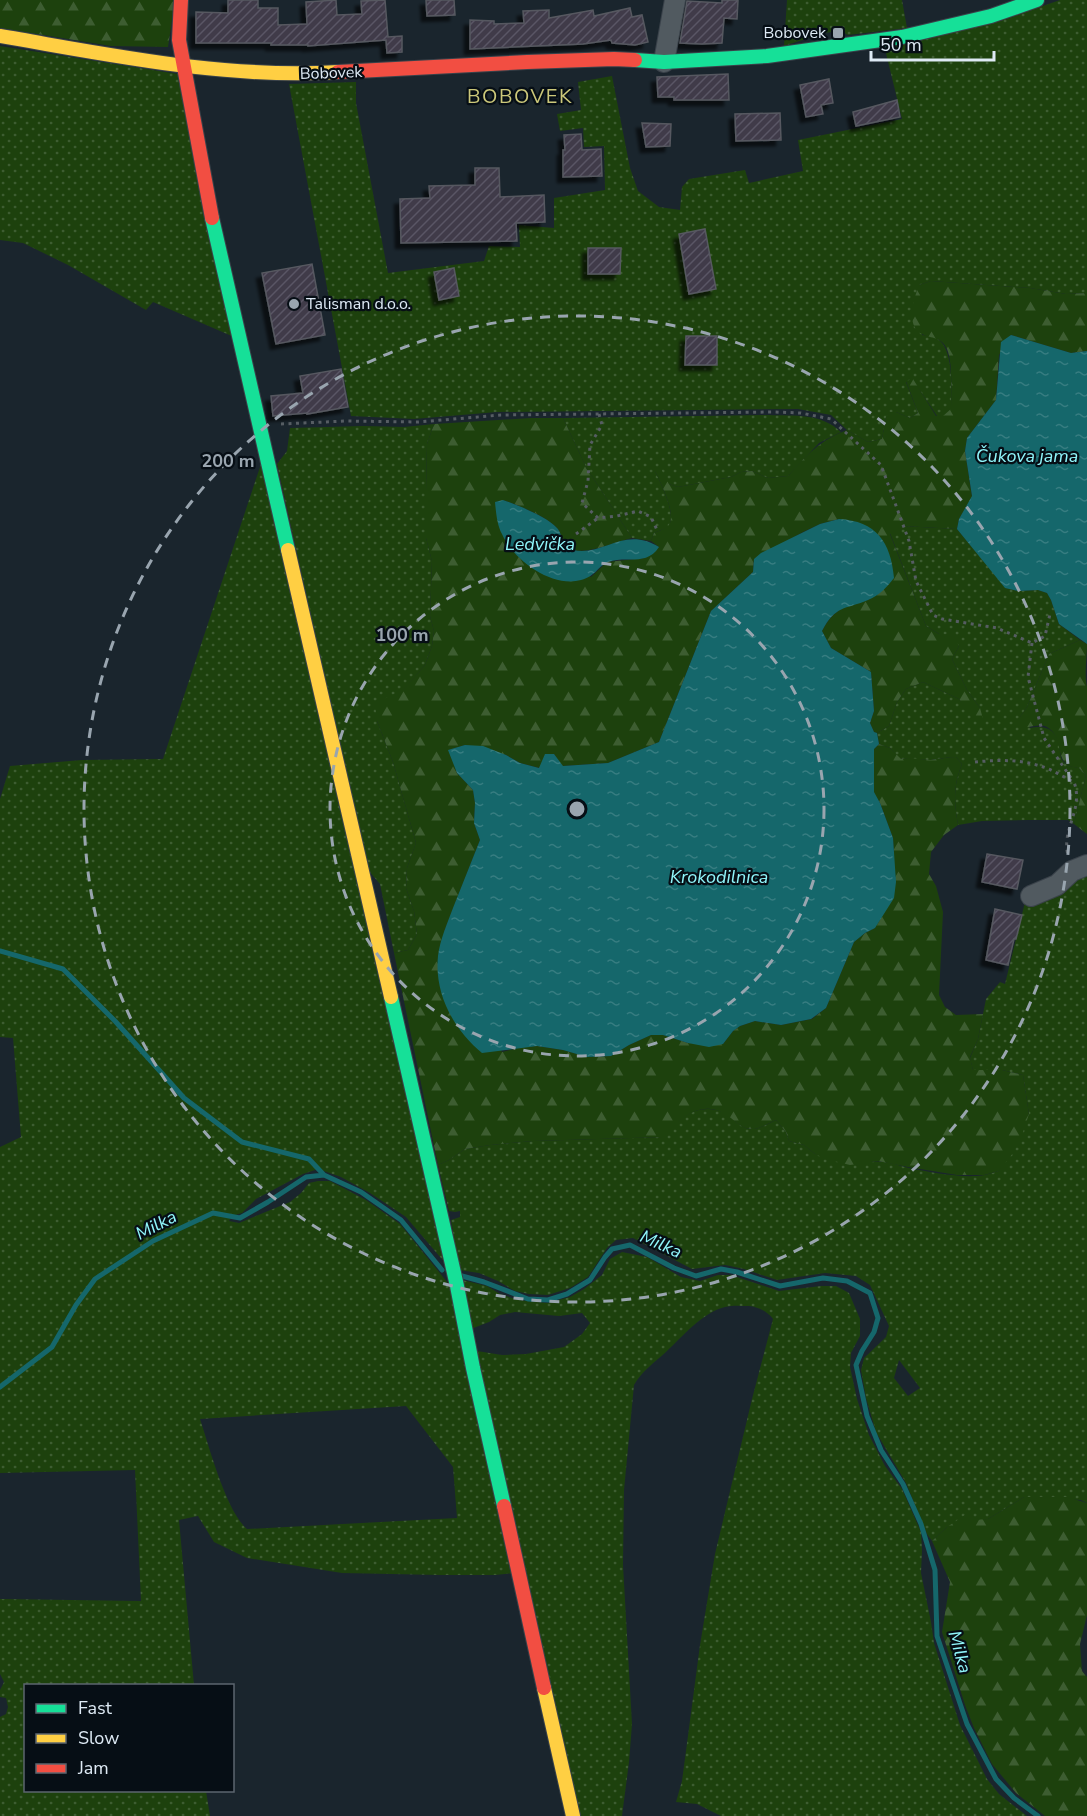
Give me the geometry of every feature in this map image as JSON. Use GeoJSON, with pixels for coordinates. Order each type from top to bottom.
{"type":"FeatureCollection","features":[{"type":"Feature","properties":{"kind":"street"},"geometry":{"type":"LineString","coordinates":[[181,0],[179,40],[212,219],[452,1263],[473,1368],[573,1816]]}},
{"type":"Feature","properties":{"kind":"street"},"geometry":{"type":"LineString","coordinates":[[664,62],[675,0]]}},
{"type":"Feature","properties":{"kind":"street","name":"Bobovek"},"geometry":{"type":"LineString","coordinates":[[0,36],[185,67],[292,74],[614,59],[664,62],[767,56],[902,37],[991,16],[1037,0]]}},
{"type":"Feature","properties":{"kind":"street"},"geometry":{"type":"LineString","coordinates":[[1031,896],[1057,885],[1080,868]]}},
{"type":"Feature","properties":{"kind":"path"},"geometry":{"type":"LineString","coordinates":[[259,425],[346,421],[418,422],[501,415],[792,412],[831,419],[881,465],[909,541],[916,581],[933,615],[953,622],[997,628],[1032,643]]}},
{"type":"Feature","properties":{"kind":"path"},"geometry":{"type":"LineString","coordinates":[[598,518],[582,503],[588,481],[590,445],[602,425],[599,414]]}},
{"type":"Feature","properties":{"kind":"path"},"geometry":{"type":"LineString","coordinates":[[576,534],[598,518],[638,511],[651,518],[658,532]]}},
{"type":"Feature","properties":{"kind":"path"},"geometry":{"type":"LineString","coordinates":[[1032,643],[1045,636],[1050,614]]}},
{"type":"Feature","properties":{"kind":"path"},"geometry":{"type":"LineString","coordinates":[[1032,643],[1029,677],[1044,738],[1074,782],[1077,792],[1066,850],[1080,868]]}},
{"type":"Feature","properties":{"kind":"path"},"geometry":{"type":"LineString","coordinates":[[975,762],[998,760],[1026,762],[1042,766],[1074,782]]}},
{"type":"Feature","properties":{"kind":"green space"},"geometry":{"type":"Polygon","coordinates":[[[0,0],[175,0],[168,47],[111,46],[0,28],[0,0]]]}},
{"type":"Feature","properties":{"kind":"green space"},"geometry":{"type":"Polygon","coordinates":[[[787,0],[902,0],[907,28],[848,35],[840,31],[824,33],[784,46],[787,0]]]}},
{"type":"Feature","properties":{"kind":"green space"},"geometry":{"type":"Polygon","coordinates":[[[1060,0],[1087,0],[1087,293],[1066,294],[1030,288],[931,281],[919,285],[922,335],[935,337],[942,343],[951,371],[951,410],[943,417],[937,416],[913,380],[906,382],[918,413],[910,418],[896,412],[886,417],[882,439],[868,442],[847,430],[831,415],[798,409],[497,412],[414,419],[351,416],[289,84],[356,82],[356,103],[388,273],[484,261],[489,246],[520,247],[519,225],[554,228],[554,198],[605,190],[604,146],[584,147],[583,128],[560,131],[557,114],[581,110],[578,82],[612,76],[630,168],[638,191],[659,207],[680,210],[682,187],[689,179],[745,170],[749,183],[803,171],[798,140],[902,119],[885,49],[997,22],[1060,0]]]}},
{"type":"Feature","properties":{"kind":"green space"},"geometry":{"type":"Polygon","coordinates":[[[0,46],[178,74],[234,337],[153,302],[146,310],[68,265],[23,243],[0,240],[0,46]]]}},
{"type":"Feature","properties":{"kind":"green space"},"geometry":{"type":"Polygon","coordinates":[[[931,281],[1030,288],[1066,294],[1087,293],[1087,351],[1071,353],[1011,335],[999,355],[996,400],[967,438],[965,451],[972,497],[959,519],[957,529],[903,526],[890,534],[926,626],[939,634],[953,635],[959,646],[952,659],[967,690],[980,708],[983,719],[976,721],[959,699],[923,682],[906,689],[897,702],[889,726],[877,733],[874,732],[870,723],[874,711],[871,672],[831,648],[822,631],[836,612],[870,599],[839,519],[820,524],[754,559],[753,572],[711,611],[659,742],[608,763],[562,766],[554,754],[540,768],[520,763],[506,755],[465,745],[449,750],[457,773],[473,790],[474,823],[480,840],[444,932],[502,1052],[537,1046],[588,1057],[611,1056],[651,1035],[663,1035],[688,1043],[723,1044],[733,1031],[755,1021],[781,1025],[812,1019],[826,1008],[854,942],[875,928],[894,857],[893,838],[880,803],[873,792],[874,749],[879,744],[890,748],[901,759],[931,760],[956,757],[962,764],[955,794],[958,825],[944,835],[931,852],[929,874],[936,886],[943,912],[939,995],[945,1007],[956,1015],[983,1014],[978,1039],[970,1057],[973,1070],[1002,1070],[1023,1075],[1029,1114],[1013,1153],[999,1171],[984,1175],[957,1175],[878,1161],[850,1165],[826,1159],[804,1145],[789,1141],[786,1132],[776,1120],[759,1128],[749,1129],[725,1114],[707,1109],[698,1110],[683,1118],[664,1137],[533,1141],[490,1145],[465,1149],[438,1165],[394,953],[408,950],[417,934],[414,911],[406,888],[407,868],[416,843],[393,762],[377,721],[375,703],[403,690],[425,665],[432,646],[434,631],[430,616],[432,561],[426,538],[426,491],[427,444],[434,424],[563,418],[586,467],[632,538],[594,549],[572,550],[564,544],[557,528],[546,519],[503,500],[591,577],[607,562],[645,558],[659,547],[651,541],[654,533],[668,526],[671,515],[655,471],[661,469],[669,484],[678,487],[731,477],[741,472],[752,471],[768,478],[788,476],[814,449],[837,434],[847,430],[868,442],[882,439],[889,412],[896,412],[910,418],[918,413],[906,381],[913,379],[936,416],[943,416],[951,409],[949,355],[940,340],[918,331],[912,319],[913,305],[919,285],[931,281]]]}},
{"type":"Feature","properties":{"kind":"green space"},"geometry":{"type":"Polygon","coordinates":[[[798,416],[825,421],[841,432],[819,443],[788,476],[768,478],[752,471],[741,472],[731,477],[678,487],[669,484],[655,471],[670,507],[671,522],[668,527],[654,533],[651,541],[632,538],[586,467],[563,418],[798,416]]]}},
{"type":"Feature","properties":{"kind":"green space"},"geometry":{"type":"Polygon","coordinates":[[[434,424],[427,444],[426,491],[426,538],[432,561],[430,616],[434,631],[432,646],[425,665],[377,721],[393,762],[416,843],[407,868],[406,888],[414,911],[417,934],[408,950],[394,953],[380,884],[368,870],[277,464],[287,451],[290,428],[404,427],[434,424]]]}},
{"type":"Feature","properties":{"kind":"green space"},"geometry":{"type":"Polygon","coordinates":[[[262,461],[446,1264],[406,1217],[341,1177],[318,1169],[303,1174],[256,1199],[242,1213],[232,1216],[229,1221],[239,1223],[290,1202],[309,1183],[330,1181],[366,1200],[400,1224],[452,1288],[514,1573],[440,1575],[342,1573],[247,1558],[214,1542],[198,1516],[179,1520],[194,1684],[24,1684],[24,1792],[206,1792],[210,1816],[0,1816],[0,1717],[6,1714],[8,1707],[6,1698],[0,1697],[0,1690],[4,1682],[0,1674],[0,1599],[141,1601],[135,1470],[0,1473],[0,1147],[21,1137],[13,1038],[0,1037],[0,799],[10,766],[82,760],[163,759],[262,461]],[[406,1406],[200,1419],[225,1493],[239,1520],[247,1529],[457,1518],[453,1467],[406,1406]]]}},
{"type":"Feature","properties":{"kind":"green space"},"geometry":{"type":"Polygon","coordinates":[[[902,526],[957,529],[1006,588],[1018,591],[1038,590],[1047,593],[1059,624],[1080,640],[1049,654],[1027,707],[1020,717],[1030,728],[1049,729],[1058,740],[1062,760],[1072,767],[1079,768],[1086,775],[1074,824],[1068,820],[1027,820],[982,821],[958,825],[955,794],[962,764],[956,757],[931,760],[900,759],[890,748],[879,744],[877,733],[889,726],[897,702],[906,689],[923,682],[959,699],[968,709],[980,708],[967,690],[952,659],[959,646],[926,626],[890,533],[902,526]]]}},
{"type":"Feature","properties":{"kind":"green space"},"geometry":{"type":"Polygon","coordinates":[[[1080,640],[1087,644],[1087,834],[1074,824],[1086,775],[1079,768],[1065,762],[1053,732],[1047,727],[1041,725],[1023,727],[1020,723],[1020,717],[1027,707],[1049,654],[1080,640]]]}},
{"type":"Feature","properties":{"kind":"green space"},"geometry":{"type":"Polygon","coordinates":[[[1087,872],[1087,1503],[1081,1500],[1024,1497],[988,1519],[947,1527],[932,1541],[906,1483],[876,1432],[866,1398],[861,1370],[864,1358],[886,1337],[889,1326],[870,1285],[856,1276],[825,1273],[777,1280],[725,1265],[692,1269],[633,1238],[616,1240],[607,1248],[588,1277],[570,1288],[548,1295],[515,1291],[479,1273],[459,1270],[451,1220],[460,1217],[460,1211],[449,1211],[438,1165],[465,1149],[533,1141],[663,1137],[689,1114],[714,1109],[750,1129],[776,1120],[786,1132],[789,1141],[804,1145],[815,1154],[886,1162],[951,1175],[979,1176],[999,1171],[1029,1114],[1023,1075],[1002,1070],[973,1070],[970,1058],[978,1039],[986,999],[1000,982],[1005,984],[1025,902],[1087,872]],[[899,1360],[894,1378],[908,1396],[920,1388],[899,1360]]]}},
{"type":"Feature","properties":{"kind":"green space"},"geometry":{"type":"Polygon","coordinates":[[[622,1252],[647,1257],[681,1277],[700,1281],[718,1275],[731,1275],[779,1291],[836,1286],[849,1293],[860,1319],[860,1336],[851,1353],[850,1367],[857,1399],[869,1435],[885,1466],[902,1489],[921,1532],[921,1573],[934,1643],[960,1725],[987,1779],[999,1794],[1027,1816],[721,1816],[697,1804],[676,1802],[682,1781],[715,1554],[773,1319],[759,1308],[728,1306],[701,1319],[644,1371],[634,1385],[624,1490],[623,1565],[632,1724],[629,1762],[622,1816],[580,1816],[477,1351],[502,1355],[526,1354],[564,1347],[582,1334],[590,1323],[582,1313],[559,1316],[515,1312],[500,1315],[471,1329],[462,1280],[487,1286],[500,1294],[518,1300],[547,1303],[570,1297],[584,1289],[602,1275],[610,1259],[622,1252]]]}},
{"type":"Feature","properties":{"kind":"green space"},"geometry":{"type":"Polygon","coordinates":[[[1024,1497],[1067,1497],[1087,1503],[1087,1615],[1080,1644],[1082,1671],[1087,1677],[1087,1816],[1045,1816],[1016,1793],[992,1764],[965,1705],[942,1632],[950,1582],[932,1541],[947,1527],[968,1513],[976,1520],[988,1519],[1024,1497]]]}},
{"type":"Feature","properties":{"kind":"water","name":"Čukova jama"},"geometry":{"type":"Polygon","coordinates":[[[1011,335],[1071,353],[1087,351],[1087,644],[1059,624],[1047,593],[1038,590],[1018,591],[1005,588],[957,529],[959,519],[972,496],[965,451],[967,438],[996,400],[1001,342],[1011,335]]]}},
{"type":"Feature","properties":{"kind":"water","name":"Ledvička"},"geometry":{"type":"Polygon","coordinates":[[[503,500],[546,519],[557,528],[567,546],[573,550],[584,551],[635,539],[659,547],[654,553],[642,559],[608,562],[581,580],[558,580],[535,570],[507,544],[499,527],[495,506],[495,502],[503,500]]]}},
{"type":"Feature","properties":{"kind":"water","name":"Krokodilnica"},"geometry":{"type":"Polygon","coordinates":[[[839,519],[863,524],[872,529],[885,544],[892,565],[894,578],[883,590],[872,598],[836,612],[822,631],[831,648],[871,672],[874,711],[870,723],[874,732],[877,733],[879,744],[874,749],[874,792],[893,838],[896,882],[894,898],[875,928],[854,942],[826,1008],[811,1019],[781,1025],[755,1021],[740,1026],[723,1044],[709,1047],[663,1035],[651,1035],[611,1056],[587,1057],[537,1046],[482,1053],[455,1022],[439,984],[438,956],[442,938],[480,840],[474,823],[473,790],[457,773],[448,750],[465,745],[483,746],[520,763],[539,768],[545,754],[554,754],[563,766],[608,763],[659,742],[711,611],[753,572],[754,559],[761,553],[820,524],[839,519]]]}},
{"type":"Feature","properties":{"kind":"building"},"geometry":{"type":"Polygon","coordinates":[[[228,0],[258,0],[258,8],[278,8],[278,25],[307,24],[306,2],[336,0],[337,15],[362,14],[361,1],[385,0],[388,37],[402,36],[402,52],[387,53],[386,40],[308,46],[271,45],[271,43],[196,43],[196,12],[228,13],[228,0]]]}},
{"type":"Feature","properties":{"kind":"building"},"geometry":{"type":"Polygon","coordinates":[[[426,0],[454,0],[455,15],[427,16],[426,0]]]}},
{"type":"Feature","properties":{"kind":"building"},"geometry":{"type":"Polygon","coordinates":[[[722,0],[738,0],[737,19],[724,18],[722,43],[680,43],[687,1],[722,3],[722,0]]]}},
{"type":"Feature","properties":{"kind":"building"},"geometry":{"type":"Polygon","coordinates":[[[630,8],[632,17],[642,15],[648,42],[635,45],[612,43],[611,40],[583,44],[470,49],[470,20],[494,21],[494,24],[524,23],[523,11],[549,10],[549,18],[593,10],[594,16],[630,8]]]}},
{"type":"Feature","properties":{"kind":"building"},"geometry":{"type":"Polygon","coordinates":[[[728,74],[729,100],[674,100],[674,97],[658,97],[657,77],[728,74]]]}},
{"type":"Feature","properties":{"kind":"building"},"geometry":{"type":"Polygon","coordinates":[[[829,79],[833,103],[821,105],[823,114],[806,117],[800,85],[829,79]]]}},
{"type":"Feature","properties":{"kind":"building"},"geometry":{"type":"Polygon","coordinates":[[[897,100],[900,117],[856,126],[853,112],[897,100]]]}},
{"type":"Feature","properties":{"kind":"building"},"geometry":{"type":"Polygon","coordinates":[[[780,113],[781,140],[736,141],[735,114],[780,113]]]}},
{"type":"Feature","properties":{"kind":"building"},"geometry":{"type":"Polygon","coordinates":[[[642,123],[671,124],[670,146],[646,147],[642,123]]]}},
{"type":"Feature","properties":{"kind":"building"},"geometry":{"type":"Polygon","coordinates":[[[581,134],[582,150],[601,149],[602,176],[563,177],[564,135],[581,134]]]}},
{"type":"Feature","properties":{"kind":"building"},"geometry":{"type":"Polygon","coordinates":[[[475,168],[499,168],[500,197],[544,195],[545,222],[516,223],[517,241],[401,243],[400,199],[430,198],[429,186],[475,185],[475,168]]]}},
{"type":"Feature","properties":{"kind":"building"},"geometry":{"type":"Polygon","coordinates":[[[705,229],[716,289],[689,294],[679,234],[705,229]]]}},
{"type":"Feature","properties":{"kind":"building"},"geometry":{"type":"Polygon","coordinates":[[[588,248],[621,248],[620,274],[588,274],[588,248]]]}},
{"type":"Feature","properties":{"kind":"building","name":"Talisman d.o.o."},"geometry":{"type":"Polygon","coordinates":[[[312,264],[325,335],[276,344],[262,273],[312,264]]]}},
{"type":"Feature","properties":{"kind":"building"},"geometry":{"type":"Polygon","coordinates":[[[454,268],[459,296],[439,300],[434,272],[454,268]]]}},
{"type":"Feature","properties":{"kind":"building"},"geometry":{"type":"Polygon","coordinates":[[[686,336],[717,336],[717,365],[685,365],[686,336]]]}},
{"type":"Feature","properties":{"kind":"building"},"geometry":{"type":"Polygon","coordinates":[[[341,369],[348,407],[307,414],[273,416],[271,396],[303,393],[300,376],[341,369]]]}},
{"type":"Feature","properties":{"kind":"building"},"geometry":{"type":"Polygon","coordinates":[[[987,854],[1023,860],[1017,889],[982,882],[987,854]]]}},
{"type":"Feature","properties":{"kind":"building"},"geometry":{"type":"Polygon","coordinates":[[[995,909],[1022,915],[1008,965],[986,960],[995,909]]]}},
{"type":"Feature","properties":{"kind":"waterway"},"geometry":{"type":"LineString","coordinates":[[0,951],[63,969],[115,1021],[184,1098],[242,1142],[309,1159],[324,1175]]}},
{"type":"Feature","properties":{"kind":"waterway","name":"Milka"},"geometry":{"type":"LineString","coordinates":[[0,1387],[52,1347],[76,1305],[95,1279],[153,1241],[213,1213],[240,1218],[306,1177],[324,1175],[361,1192],[401,1220],[442,1270]]}},
{"type":"Feature","properties":{"kind":"waterway","name":"Milka"},"geometry":{"type":"LineString","coordinates":[[462,1276],[528,1299],[548,1300],[567,1294],[590,1280],[612,1249],[630,1245],[674,1268],[696,1276],[721,1269],[780,1286],[823,1278],[847,1281],[870,1293],[878,1318],[874,1332],[856,1365],[867,1416],[881,1450],[903,1484],[921,1524],[935,1570],[937,1636],[967,1724],[996,1779],[1014,1798],[1038,1816]]}},
{"type":"Feature","properties":{"kind":"traffic: fast"},"geometry":{"type":"LineString","coordinates":[[635,60],[664,62],[767,56],[902,37],[991,16],[1037,0]]}},
{"type":"Feature","properties":{"kind":"traffic: fast"},"geometry":{"type":"LineString","coordinates":[[212,218],[288,550]]}},
{"type":"Feature","properties":{"kind":"traffic: fast"},"geometry":{"type":"LineString","coordinates":[[391,997],[504,1506]]}},
{"type":"Feature","properties":{"kind":"traffic: slow"},"geometry":{"type":"LineString","coordinates":[[0,36],[126,58],[210,69],[295,73],[338,72]]}},
{"type":"Feature","properties":{"kind":"traffic: slow"},"geometry":{"type":"LineString","coordinates":[[288,550],[391,997]]}},
{"type":"Feature","properties":{"kind":"traffic: slow"},"geometry":{"type":"LineString","coordinates":[[544,1688],[573,1816]]}},
{"type":"Feature","properties":{"kind":"traffic: jam"},"geometry":{"type":"LineString","coordinates":[[181,0],[179,40],[212,218]]}},
{"type":"Feature","properties":{"kind":"traffic: jam"},"geometry":{"type":"LineString","coordinates":[[338,72],[527,62],[635,60]]}},
{"type":"Feature","properties":{"kind":"traffic: jam"},"geometry":{"type":"LineString","coordinates":[[504,1506],[544,1688]]}},
{"type":"Feature","properties":{"kind":"place","name":"Bobovek"},"geometry":{"type":"Point","coordinates":[838,33]}},
{"type":"Feature","properties":{"kind":"place","name":"Talisman d.o.o."},"geometry":{"type":"Point","coordinates":[294,304]}},
{"type":"Feature","properties":{"kind":"district","name":"BOBOVEK"},"geometry":{"type":"Point","coordinates":[520,96]}}]}
